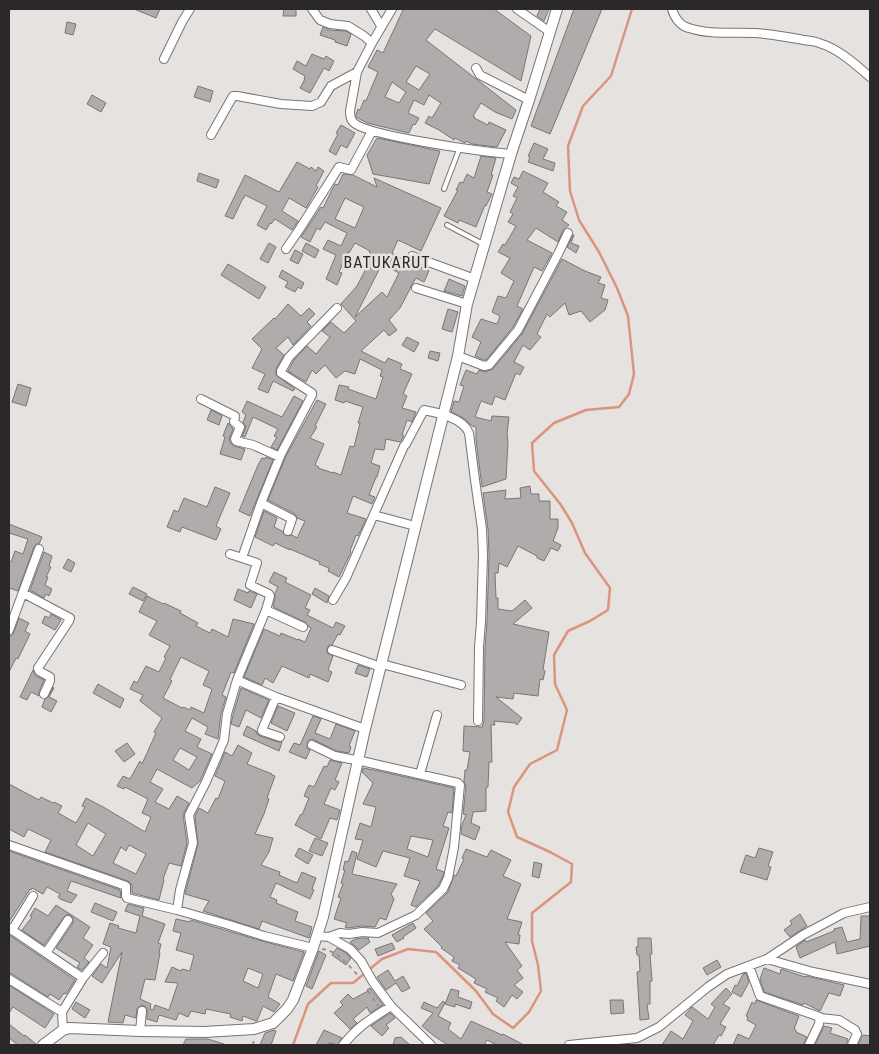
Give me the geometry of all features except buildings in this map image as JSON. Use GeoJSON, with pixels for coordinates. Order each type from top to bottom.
{"type":"FeatureCollection","features":[{"type":"Feature","properties":{"kind":"street"},"geometry":{"type":"LineString","coordinates":[[164,59],[190,9]]}},
{"type":"Feature","properties":{"kind":"street"},"geometry":{"type":"LineString","coordinates":[[312,9],[320,20],[330,24],[348,26],[372,43]]}},
{"type":"Feature","properties":{"kind":"street"},"geometry":{"type":"LineString","coordinates":[[371,9],[381,26]]}},
{"type":"Feature","properties":{"kind":"street"},"geometry":{"type":"LineString","coordinates":[[392,9],[357,72],[350,115],[354,124],[392,136],[511,154]]}},
{"type":"Feature","properties":{"kind":"street"},"geometry":{"type":"LineString","coordinates":[[517,9],[550,32]]}},
{"type":"Feature","properties":{"kind":"street"},"geometry":{"type":"LineString","coordinates":[[43,1045],[63,1030],[69,1028],[205,1032],[254,1029],[273,1023],[293,1000],[323,917],[357,760],[458,356],[468,304],[511,154],[557,9]]}},
{"type":"Feature","properties":{"kind":"street"},"geometry":{"type":"LineString","coordinates":[[672,9],[679,22],[688,28],[715,33],[754,33],[819,42],[835,49],[870,77]]}},
{"type":"Feature","properties":{"kind":"street"},"geometry":{"type":"LineString","coordinates":[[476,68],[482,76],[529,100]]}},
{"type":"Feature","properties":{"kind":"street"},"geometry":{"type":"LineString","coordinates":[[211,135],[233,96],[281,104],[312,106],[321,102],[331,86],[357,72]]}},
{"type":"Feature","properties":{"kind":"street"},"geometry":{"type":"LineString","coordinates":[[286,248],[339,167],[351,170],[372,131]]}},
{"type":"Feature","properties":{"kind":"street"},"geometry":{"type":"LineString","coordinates":[[458,356],[484,366],[489,365],[518,330],[568,233]]}},
{"type":"Feature","properties":{"kind":"street"},"geometry":{"type":"LineString","coordinates":[[412,256],[475,279]]}},
{"type":"Feature","properties":{"kind":"street"},"geometry":{"type":"LineString","coordinates":[[416,288],[468,304]]}},
{"type":"Feature","properties":{"kind":"street"},"geometry":{"type":"LineString","coordinates":[[242,558],[280,457],[313,394],[281,373],[281,370],[289,357],[337,308]]}},
{"type":"Feature","properties":{"kind":"street"},"geometry":{"type":"LineString","coordinates":[[201,399],[235,416],[234,422],[240,427],[235,439],[236,441],[255,446],[280,457]]}},
{"type":"Feature","properties":{"kind":"street"},"geometry":{"type":"LineString","coordinates":[[333,600],[346,578],[404,446],[424,410],[443,414],[464,425],[470,433],[482,529],[478,721]]}},
{"type":"Feature","properties":{"kind":"street"},"geometry":{"type":"LineString","coordinates":[[261,504],[292,519],[288,531]]}},
{"type":"Feature","properties":{"kind":"street"},"geometry":{"type":"LineString","coordinates":[[374,515],[415,526]]}},
{"type":"Feature","properties":{"kind":"street"},"geometry":{"type":"LineString","coordinates":[[9,630],[39,549]]}},
{"type":"Feature","properties":{"kind":"street"},"geometry":{"type":"LineString","coordinates":[[177,910],[180,890],[193,843],[189,815],[224,740],[227,714],[237,680],[266,610],[270,595],[250,585],[257,563],[230,554]]}},
{"type":"Feature","properties":{"kind":"street"},"geometry":{"type":"LineString","coordinates":[[23,593],[70,618],[38,668],[39,671],[50,677],[44,694]]}},
{"type":"Feature","properties":{"kind":"street"},"geometry":{"type":"LineString","coordinates":[[266,610],[303,628]]}},
{"type":"Feature","properties":{"kind":"street"},"geometry":{"type":"LineString","coordinates":[[332,650],[381,665],[461,685]]}},
{"type":"Feature","properties":{"kind":"street"},"geometry":{"type":"LineString","coordinates":[[237,680],[276,697],[365,729]]}},
{"type":"Feature","properties":{"kind":"street"},"geometry":{"type":"LineString","coordinates":[[276,697],[262,731],[280,737]]}},
{"type":"Feature","properties":{"kind":"street"},"geometry":{"type":"LineString","coordinates":[[420,774],[437,715]]}},
{"type":"Feature","properties":{"kind":"street"},"geometry":{"type":"LineString","coordinates":[[312,746],[335,756],[420,774],[460,785],[454,847],[448,878],[443,889],[416,914],[378,933],[340,933],[330,937],[317,936]]}},
{"type":"Feature","properties":{"kind":"street"},"geometry":{"type":"LineString","coordinates":[[9,844],[126,886],[127,898],[313,948]]}},
{"type":"Feature","properties":{"kind":"street"},"geometry":{"type":"LineString","coordinates":[[33,896],[10,929],[83,978]]}},
{"type":"Feature","properties":{"kind":"street"},"geometry":{"type":"LineString","coordinates":[[569,1045],[636,1042],[659,1027],[727,974],[767,959],[803,935],[844,913],[870,907]]}},
{"type":"Feature","properties":{"kind":"street"},"geometry":{"type":"LineString","coordinates":[[46,953],[68,920]]}},
{"type":"Feature","properties":{"kind":"street"},"geometry":{"type":"LineString","coordinates":[[330,937],[350,949],[361,961],[373,982],[391,1006],[431,1045]]}},
{"type":"Feature","properties":{"kind":"street"},"geometry":{"type":"LineString","coordinates":[[63,1030],[62,1012],[83,978],[103,953]]}},
{"type":"Feature","properties":{"kind":"street"},"geometry":{"type":"LineString","coordinates":[[767,959],[813,972],[870,984]]}},
{"type":"Feature","properties":{"kind":"street"},"geometry":{"type":"LineString","coordinates":[[749,966],[760,996],[820,1018],[839,1020],[856,1030],[857,1034],[852,1045]]}},
{"type":"Feature","properties":{"kind":"street"},"geometry":{"type":"LineString","coordinates":[[9,979],[62,1012]]}},
{"type":"Feature","properties":{"kind":"street"},"geometry":{"type":"LineString","coordinates":[[343,1045],[366,1021],[391,1006]]}},
{"type":"Feature","properties":{"kind":"street"},"geometry":{"type":"LineString","coordinates":[[140,1031],[142,1011]]}},
{"type":"Feature","properties":{"kind":"street"},"geometry":{"type":"LineString","coordinates":[[808,1045],[819,1024],[820,1018]]}},
{"type":"Feature","properties":{"kind":"lane"},"geometry":{"type":"LineString","coordinates":[[444,189],[460,147]]}},
{"type":"Feature","properties":{"kind":"lane"},"geometry":{"type":"LineString","coordinates":[[447,225],[485,245]]}},
{"type":"Feature","properties":{"kind":"path"},"geometry":{"type":"LineString","coordinates":[[313,948],[326,949],[333,953],[360,977]]}},
{"type":"Feature","properties":{"kind":"path"},"geometry":{"type":"LineString","coordinates":[[365,986],[380,1010]]}},
{"type":"Feature","properties":{"kind":"waterway"},"geometry":{"type":"LineString","coordinates":[[293,1045],[308,1004],[331,983],[353,983],[382,959],[408,949],[436,952],[476,991],[493,1014],[513,1028],[529,1012],[541,991],[538,965],[532,941],[532,913],[571,882],[572,864],[517,837],[508,812],[514,787],[530,764],[557,750],[567,710],[555,684],[554,655],[568,631],[608,610],[610,588],[585,553],[572,523],[561,505],[534,471],[532,443],[554,423],[586,410],[619,407],[629,394],[634,374],[628,316],[617,288],[599,252],[579,220],[570,191],[568,146],[583,106],[611,76],[632,9]]}},
{"type":"Feature","properties":{"kind":"district","name":"BATUKARUT"},"geometry":{"type":"Point","coordinates":[387,262]}}]}
